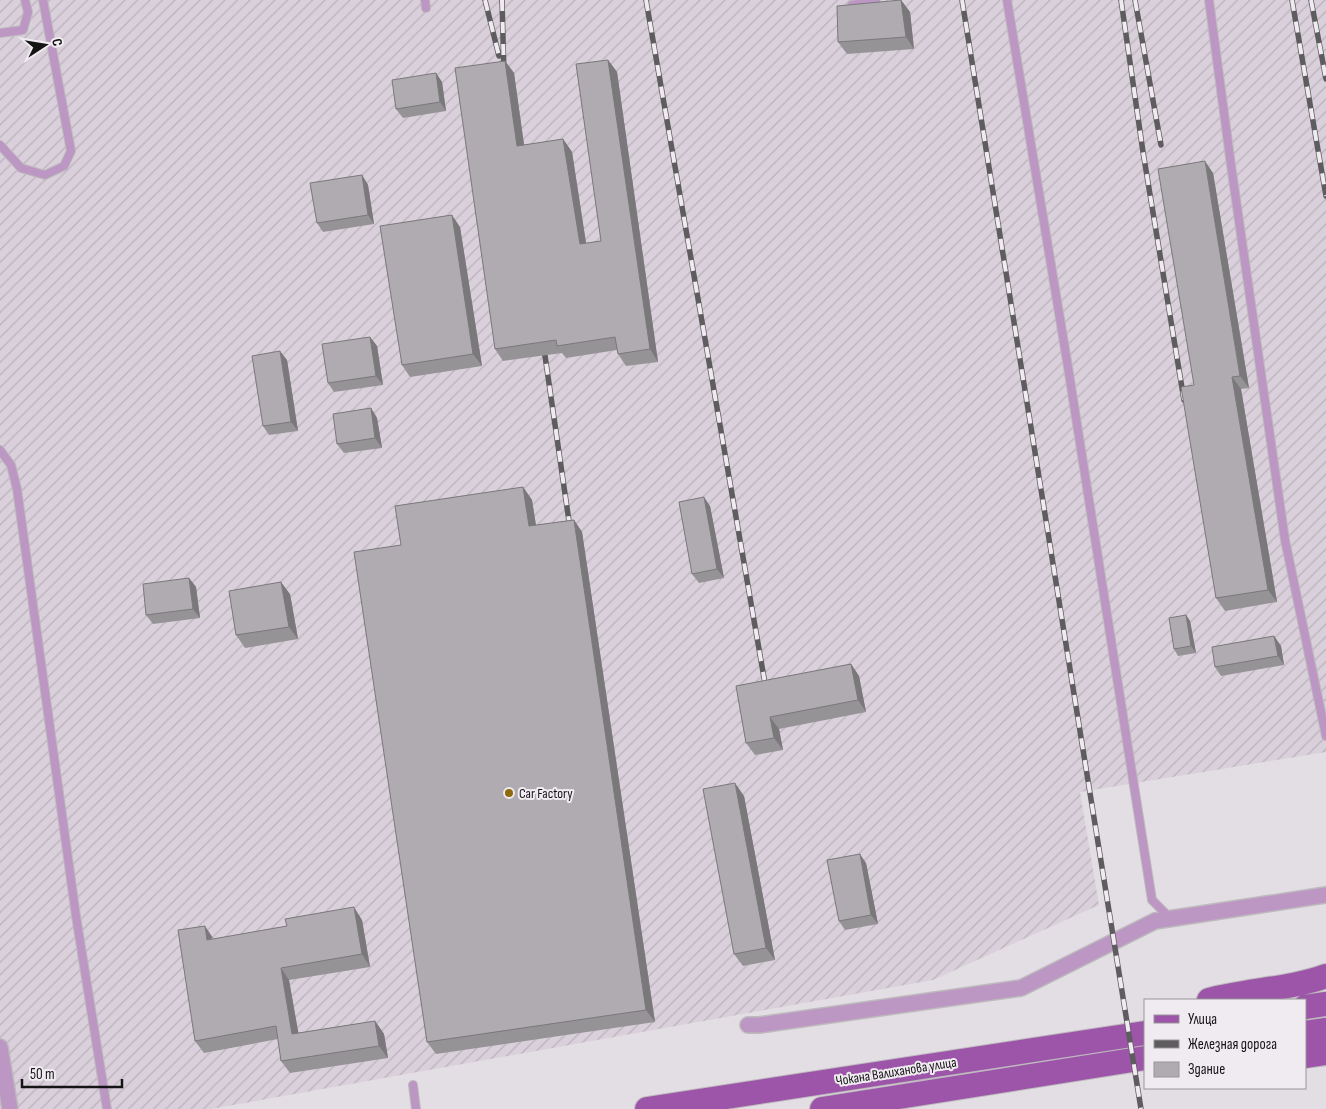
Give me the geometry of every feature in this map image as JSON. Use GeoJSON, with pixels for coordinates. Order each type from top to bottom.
{"type":"FeatureCollection","features":[{"type":"Feature","properties":{"kind":"main road"},"geometry":{"type":"LineString","coordinates":[[1213,999],[1326,976]]}},
{"type":"Feature","properties":{"kind":"main road"},"geometry":{"type":"LineString","coordinates":[[1306,1008],[1326,1004]]}},
{"type":"Feature","properties":{"kind":"main road"},"geometry":{"type":"LineString","coordinates":[[1306,1033],[1326,1030]]}},
{"type":"Feature","properties":{"kind":"main road","name":"Чокана Валиханова улица"},"geometry":{"type":"LineString","coordinates":[[647,1109],[1144,1034]]}},
{"type":"Feature","properties":{"kind":"main road"},"geometry":{"type":"LineString","coordinates":[[1306,1056],[1326,1053]]}},
{"type":"Feature","properties":{"kind":"main road","name":"Чокана Валиханова улица"},"geometry":{"type":"LineString","coordinates":[[822,1109],[1144,1058]]}},
{"type":"Feature","properties":{"kind":"street"},"geometry":{"type":"LineString","coordinates":[[748,1026],[759,1026],[1021,988],[1155,920],[1326,895]]}},
{"type":"Feature","properties":{"kind":"street"},"geometry":{"type":"LineString","coordinates":[[0,1046],[7,1107]]}},
{"type":"Feature","properties":{"kind":"lane"},"geometry":{"type":"LineString","coordinates":[[0,33],[23,30],[28,12],[25,0]]}},
{"type":"Feature","properties":{"kind":"lane"},"geometry":{"type":"LineString","coordinates":[[0,145],[20,168],[45,175],[64,166],[71,152],[43,0]]}},
{"type":"Feature","properties":{"kind":"lane"},"geometry":{"type":"LineString","coordinates":[[852,5],[876,0]]}},
{"type":"Feature","properties":{"kind":"lane"},"geometry":{"type":"LineString","coordinates":[[1008,0],[1152,900],[1170,918]]}},
{"type":"Feature","properties":{"kind":"lane"},"geometry":{"type":"LineString","coordinates":[[1210,0],[1232,175],[1285,540],[1326,736]]}},
{"type":"Feature","properties":{"kind":"lane"},"geometry":{"type":"LineString","coordinates":[[0,450],[11,465],[17,489],[76,916],[107,1109]]}},
{"type":"Feature","properties":{"kind":"lane"},"geometry":{"type":"LineString","coordinates":[[413,1085],[416,1109]]}},
{"type":"Feature","properties":{"kind":"shaded area"},"geometry":{"type":"Polygon","coordinates":[[[0,0],[1326,0],[1326,752],[1080,792],[1099,905],[933,980],[211,1109],[0,1109],[0,0]]]}},
{"type":"Feature","properties":{"kind":"building"},"geometry":{"type":"Polygon","coordinates":[[[901,0],[906,37],[838,42],[837,6],[901,0]]]}},
{"type":"Feature","properties":{"kind":"building"},"geometry":{"type":"Polygon","coordinates":[[[608,60],[650,349],[618,354],[615,337],[557,346],[556,340],[495,349],[455,68],[505,61],[517,146],[563,139],[580,244],[601,241],[576,64],[608,60]]]}},
{"type":"Feature","properties":{"kind":"building"},"geometry":{"type":"Polygon","coordinates":[[[436,73],[440,102],[396,109],[392,80],[436,73]]]}},
{"type":"Feature","properties":{"kind":"building"},"geometry":{"type":"Polygon","coordinates":[[[1205,161],[1240,376],[1232,377],[1268,590],[1216,598],[1181,387],[1194,385],[1158,169],[1205,161]]]}},
{"type":"Feature","properties":{"kind":"building"},"geometry":{"type":"Polygon","coordinates":[[[362,175],[368,215],[317,223],[310,183],[362,175]]]}},
{"type":"Feature","properties":{"kind":"building"},"geometry":{"type":"Polygon","coordinates":[[[452,215],[473,354],[402,365],[380,226],[452,215]]]}},
{"type":"Feature","properties":{"kind":"building"},"geometry":{"type":"Polygon","coordinates":[[[370,337],[376,376],[328,383],[322,344],[370,337]]]}},
{"type":"Feature","properties":{"kind":"building"},"geometry":{"type":"Polygon","coordinates":[[[280,351],[291,422],[263,426],[252,356],[280,351]]]}},
{"type":"Feature","properties":{"kind":"building"},"geometry":{"type":"Polygon","coordinates":[[[371,408],[375,438],[337,444],[333,414],[371,408]]]}},
{"type":"Feature","properties":{"kind":"building","name":"Car Factory"},"geometry":{"type":"Polygon","coordinates":[[[523,487],[529,526],[574,520],[646,1010],[427,1042],[354,552],[401,545],[395,506],[523,487]]]}},
{"type":"Feature","properties":{"kind":"building"},"geometry":{"type":"Polygon","coordinates":[[[704,497],[717,569],[692,574],[679,502],[704,497]]]}},
{"type":"Feature","properties":{"kind":"building"},"geometry":{"type":"Polygon","coordinates":[[[189,578],[193,609],[146,615],[143,584],[189,578]]]}},
{"type":"Feature","properties":{"kind":"building"},"geometry":{"type":"Polygon","coordinates":[[[281,582],[289,627],[236,635],[229,591],[281,582]]]}},
{"type":"Feature","properties":{"kind":"building"},"geometry":{"type":"Polygon","coordinates":[[[1186,615],[1191,646],[1174,649],[1169,618],[1186,615]]]}},
{"type":"Feature","properties":{"kind":"building"},"geometry":{"type":"Polygon","coordinates":[[[1274,636],[1278,656],[1215,667],[1212,647],[1274,636]]]}},
{"type":"Feature","properties":{"kind":"building"},"geometry":{"type":"Polygon","coordinates":[[[851,664],[858,700],[770,717],[774,738],[746,743],[736,686],[851,664]]]}},
{"type":"Feature","properties":{"kind":"building"},"geometry":{"type":"Polygon","coordinates":[[[735,783],[766,948],[734,954],[703,789],[735,783]]]}},
{"type":"Feature","properties":{"kind":"building"},"geometry":{"type":"Polygon","coordinates":[[[860,854],[871,915],[839,921],[827,860],[860,854]]]}},
{"type":"Feature","properties":{"kind":"building"},"geometry":{"type":"Polygon","coordinates":[[[354,907],[362,954],[281,968],[292,1034],[375,1021],[379,1046],[281,1061],[276,1026],[195,1041],[178,930],[205,926],[207,940],[287,926],[285,919],[354,907]]]}},
{"type":"Feature","properties":{"kind":"railway"},"geometry":{"type":"LineString","coordinates":[[485,0],[499,56]]}},
{"type":"Feature","properties":{"kind":"railway"},"geometry":{"type":"LineString","coordinates":[[502,0],[504,75]]}},
{"type":"Feature","properties":{"kind":"railway"},"geometry":{"type":"LineString","coordinates":[[646,0],[767,695]]}},
{"type":"Feature","properties":{"kind":"railway"},"geometry":{"type":"LineString","coordinates":[[962,0],[1141,1109]]}},
{"type":"Feature","properties":{"kind":"railway"},"geometry":{"type":"LineString","coordinates":[[1121,0],[1143,152],[1184,400]]}},
{"type":"Feature","properties":{"kind":"railway"},"geometry":{"type":"LineString","coordinates":[[1135,0],[1161,145]]}},
{"type":"Feature","properties":{"kind":"railway"},"geometry":{"type":"LineString","coordinates":[[1292,0],[1326,196]]}},
{"type":"Feature","properties":{"kind":"railway"},"geometry":{"type":"LineString","coordinates":[[1311,0],[1326,79]]}},
{"type":"Feature","properties":{"kind":"railway"},"geometry":{"type":"LineString","coordinates":[[543,342],[571,535]]}},
{"type":"Feature","properties":{"kind":"place","name":"Car Factory"},"geometry":{"type":"Point","coordinates":[509,793]}}]}
